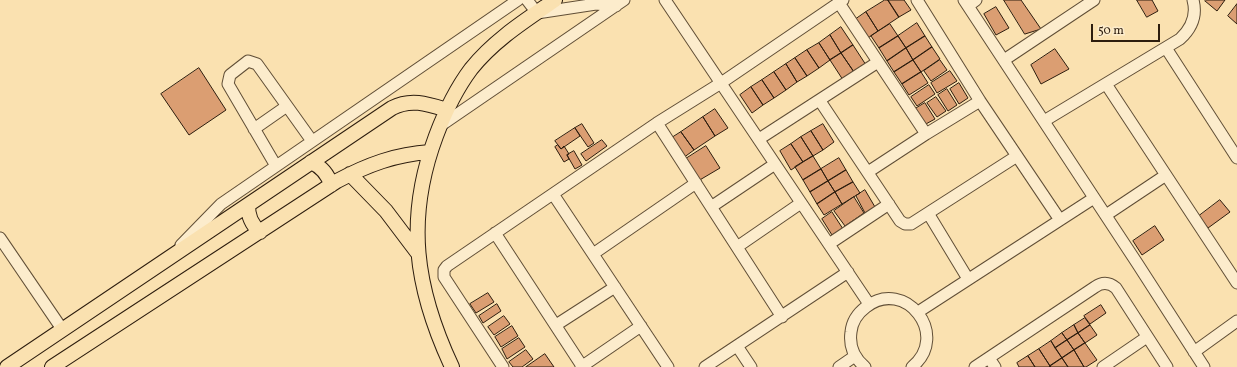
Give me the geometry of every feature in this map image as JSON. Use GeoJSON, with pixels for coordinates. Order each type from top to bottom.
{"type":"FeatureCollection","features":[{"type":"Feature","properties":{"kind":"main road"},"geometry":{"type":"LineString","coordinates":[[452,367],[428,306],[417,252],[418,205],[430,152],[457,89],[471,69],[498,41],[555,0]]}},
{"type":"Feature","properties":{"kind":"main road"},"geometry":{"type":"LineString","coordinates":[[7,367],[384,112],[400,104],[416,102],[426,103],[447,110]]}},
{"type":"Feature","properties":{"kind":"main road"},"geometry":{"type":"LineString","coordinates":[[52,367],[350,174],[395,157],[430,152]]}},
{"type":"Feature","properties":{"kind":"main road"},"geometry":{"type":"LineString","coordinates":[[311,162],[324,171],[331,185]]}},
{"type":"Feature","properties":{"kind":"main road"},"geometry":{"type":"LineString","coordinates":[[350,174],[386,211],[417,252]]}},
{"type":"Feature","properties":{"kind":"main road"},"geometry":{"type":"LineString","coordinates":[[248,205],[251,222],[260,232]]}},
{"type":"Feature","properties":{"kind":"street"},"geometry":{"type":"LineString","coordinates":[[169,257],[222,204],[518,0]]}},
{"type":"Feature","properties":{"kind":"street"},"geometry":{"type":"LineString","coordinates":[[527,0],[537,13],[618,2]]}},
{"type":"Feature","properties":{"kind":"street"},"geometry":{"type":"LineString","coordinates":[[665,0],[869,304]]}},
{"type":"Feature","properties":{"kind":"street"},"geometry":{"type":"LineString","coordinates":[[917,0],[980,101],[1060,220]]}},
{"type":"Feature","properties":{"kind":"street"},"geometry":{"type":"LineString","coordinates":[[1004,60],[1094,0]]}},
{"type":"Feature","properties":{"kind":"street"},"geometry":{"type":"LineString","coordinates":[[1044,121],[1180,39],[1190,27],[1194,13],[1193,0]]}},
{"type":"Feature","properties":{"kind":"street"},"geometry":{"type":"LineString","coordinates":[[440,126],[618,2]]}},
{"type":"Feature","properties":{"kind":"street"},"geometry":{"type":"LineString","coordinates":[[503,367],[444,275],[444,270],[447,266],[657,123],[721,83],[841,2],[878,62],[926,134]]}},
{"type":"Feature","properties":{"kind":"street"},"geometry":{"type":"LineString","coordinates":[[970,2],[1004,60],[1204,367]]}},
{"type":"Feature","properties":{"kind":"street"},"geometry":{"type":"LineString","coordinates":[[1166,48],[1237,158]]}},
{"type":"Feature","properties":{"kind":"street"},"geometry":{"type":"LineString","coordinates":[[276,166],[228,84],[230,75],[248,61],[257,64],[312,141]]}},
{"type":"Feature","properties":{"kind":"street"},"geometry":{"type":"LineString","coordinates":[[759,139],[820,101],[878,62]]}},
{"type":"Feature","properties":{"kind":"street"},"geometry":{"type":"LineString","coordinates":[[1106,84],[1237,283]]}},
{"type":"Feature","properties":{"kind":"street"},"geometry":{"type":"LineString","coordinates":[[820,101],[900,221],[906,224],[911,224],[1017,156]]}},
{"type":"Feature","properties":{"kind":"street"},"geometry":{"type":"LineString","coordinates":[[868,172],[980,101]]}},
{"type":"Feature","properties":{"kind":"street"},"geometry":{"type":"LineString","coordinates":[[254,129],[286,106]]}},
{"type":"Feature","properties":{"kind":"street"},"geometry":{"type":"LineString","coordinates":[[657,123],[782,316]]}},
{"type":"Feature","properties":{"kind":"street"},"geometry":{"type":"LineString","coordinates":[[711,207],[775,164]]}},
{"type":"Feature","properties":{"kind":"street"},"geometry":{"type":"LineString","coordinates":[[1106,215],[1166,175]]}},
{"type":"Feature","properties":{"kind":"street"},"geometry":{"type":"LineString","coordinates":[[593,254],[696,183]]}},
{"type":"Feature","properties":{"kind":"street"},"geometry":{"type":"LineString","coordinates":[[553,194],[668,367]]}},
{"type":"Feature","properties":{"kind":"street"},"geometry":{"type":"LineString","coordinates":[[918,312],[1094,198]]}},
{"type":"Feature","properties":{"kind":"street"},"geometry":{"type":"LineString","coordinates":[[737,246],[801,203]]}},
{"type":"Feature","properties":{"kind":"street"},"geometry":{"type":"LineString","coordinates":[[829,244],[889,204]]}},
{"type":"Feature","properties":{"kind":"street"},"geometry":{"type":"LineString","coordinates":[[928,213],[968,279]]}},
{"type":"Feature","properties":{"kind":"street"},"geometry":{"type":"LineString","coordinates":[[496,233],[582,366],[641,326]]}},
{"type":"Feature","properties":{"kind":"street"},"geometry":{"type":"LineString","coordinates":[[0,238],[62,329]]}},
{"type":"Feature","properties":{"kind":"street"},"geometry":{"type":"LineString","coordinates":[[705,367],[848,272]]}},
{"type":"Feature","properties":{"kind":"street"},"geometry":{"type":"LineString","coordinates":[[975,367],[992,362],[1095,287],[1103,283],[1112,285],[1116,288],[1167,367]]}},
{"type":"Feature","properties":{"kind":"street"},"geometry":{"type":"LineString","coordinates":[[556,326],[615,287]]}},
{"type":"Feature","properties":{"kind":"street"},"geometry":{"type":"LineString","coordinates":[[865,367],[855,356],[852,347],[850,337],[855,318],[869,304],[878,300],[895,299],[907,304],[918,312],[926,328],[926,347],[922,356],[912,367]]}},
{"type":"Feature","properties":{"kind":"street"},"geometry":{"type":"LineString","coordinates":[[1194,352],[1237,321]]}},
{"type":"Feature","properties":{"kind":"street"},"geometry":{"type":"LineString","coordinates":[[1103,367],[1147,337]]}},
{"type":"Feature","properties":{"kind":"street"},"geometry":{"type":"LineString","coordinates":[[737,346],[750,367]]}},
{"type":"Feature","properties":{"kind":"street"},"geometry":{"type":"LineString","coordinates":[[839,367],[855,356]]}},
{"type":"Feature","properties":{"kind":"building"},"geometry":{"type":"Polygon","coordinates":[[[885,0],[888,0],[899,17],[878,31],[866,12],[885,0]]]}},
{"type":"Feature","properties":{"kind":"building"},"geometry":{"type":"Polygon","coordinates":[[[888,0],[904,0],[911,10],[899,17],[888,0]]]}},
{"type":"Feature","properties":{"kind":"building"},"geometry":{"type":"Polygon","coordinates":[[[1004,0],[1021,0],[1041,29],[1025,34],[1004,0]]]}},
{"type":"Feature","properties":{"kind":"building"},"geometry":{"type":"Polygon","coordinates":[[[1137,0],[1152,0],[1158,11],[1147,17],[1137,0]]]}},
{"type":"Feature","properties":{"kind":"building"},"geometry":{"type":"Polygon","coordinates":[[[1225,0],[1217,11],[1205,1],[1225,0]]]}},
{"type":"Feature","properties":{"kind":"building"},"geometry":{"type":"Polygon","coordinates":[[[1237,4],[1237,24],[1228,16],[1237,4]]]}},
{"type":"Feature","properties":{"kind":"building"},"geometry":{"type":"Polygon","coordinates":[[[996,7],[1009,28],[996,35],[984,14],[996,7]]]}},
{"type":"Feature","properties":{"kind":"building"},"geometry":{"type":"Polygon","coordinates":[[[866,12],[878,31],[868,38],[856,19],[866,12]]]}},
{"type":"Feature","properties":{"kind":"building"},"geometry":{"type":"Polygon","coordinates":[[[917,23],[925,36],[906,48],[898,36],[917,23]]]}},
{"type":"Feature","properties":{"kind":"building"},"geometry":{"type":"Polygon","coordinates":[[[890,24],[898,36],[879,48],[871,36],[890,24]]]}},
{"type":"Feature","properties":{"kind":"building"},"geometry":{"type":"Polygon","coordinates":[[[841,27],[853,45],[841,53],[830,35],[841,27]]]}},
{"type":"Feature","properties":{"kind":"building"},"geometry":{"type":"Polygon","coordinates":[[[830,35],[841,53],[830,60],[819,43],[830,35]]]}},
{"type":"Feature","properties":{"kind":"building"},"geometry":{"type":"Polygon","coordinates":[[[898,36],[906,48],[887,61],[879,48],[898,36]]]}},
{"type":"Feature","properties":{"kind":"building"},"geometry":{"type":"Polygon","coordinates":[[[925,36],[932,47],[913,60],[906,48],[925,36]]]}},
{"type":"Feature","properties":{"kind":"building"},"geometry":{"type":"Polygon","coordinates":[[[819,43],[830,60],[819,68],[807,50],[819,43]]]}},
{"type":"Feature","properties":{"kind":"building"},"geometry":{"type":"Polygon","coordinates":[[[853,45],[866,65],[854,72],[841,53],[853,45]]]}},
{"type":"Feature","properties":{"kind":"building"},"geometry":{"type":"Polygon","coordinates":[[[932,47],[940,59],[921,72],[913,60],[932,47]]]}},
{"type":"Feature","properties":{"kind":"building"},"geometry":{"type":"Polygon","coordinates":[[[906,48],[913,60],[894,72],[887,61],[906,48]]]}},
{"type":"Feature","properties":{"kind":"building"},"geometry":{"type":"Polygon","coordinates":[[[1055,49],[1069,69],[1041,84],[1031,65],[1055,49]]]}},
{"type":"Feature","properties":{"kind":"building"},"geometry":{"type":"Polygon","coordinates":[[[807,50],[819,68],[807,76],[795,58],[807,50]]]}},
{"type":"Feature","properties":{"kind":"building"},"geometry":{"type":"Polygon","coordinates":[[[841,53],[854,72],[843,80],[830,60],[841,53]]]}},
{"type":"Feature","properties":{"kind":"building"},"geometry":{"type":"Polygon","coordinates":[[[795,58],[807,76],[797,82],[786,64],[795,58]]]}},
{"type":"Feature","properties":{"kind":"building"},"geometry":{"type":"Polygon","coordinates":[[[913,60],[921,72],[902,84],[894,72],[913,60]]]}},
{"type":"Feature","properties":{"kind":"building"},"geometry":{"type":"Polygon","coordinates":[[[940,60],[947,70],[931,81],[924,71],[940,60]]]}},
{"type":"Feature","properties":{"kind":"building"},"geometry":{"type":"Polygon","coordinates":[[[786,64],[797,82],[786,90],[774,72],[786,64]]]}},
{"type":"Feature","properties":{"kind":"building"},"geometry":{"type":"Polygon","coordinates":[[[199,68],[226,110],[189,135],[161,94],[199,68]]]}},
{"type":"Feature","properties":{"kind":"building"},"geometry":{"type":"Polygon","coordinates":[[[950,71],[957,81],[937,93],[931,83],[950,71]]]}},
{"type":"Feature","properties":{"kind":"building"},"geometry":{"type":"Polygon","coordinates":[[[774,72],[786,90],[774,98],[762,80],[774,72]]]}},
{"type":"Feature","properties":{"kind":"building"},"geometry":{"type":"Polygon","coordinates":[[[921,72],[928,83],[909,95],[902,84],[921,72]]]}},
{"type":"Feature","properties":{"kind":"building"},"geometry":{"type":"Polygon","coordinates":[[[762,80],[774,98],[763,105],[751,87],[762,80]]]}},
{"type":"Feature","properties":{"kind":"building"},"geometry":{"type":"Polygon","coordinates":[[[959,83],[968,98],[959,104],[950,89],[959,83]]]}},
{"type":"Feature","properties":{"kind":"building"},"geometry":{"type":"Polygon","coordinates":[[[929,85],[935,94],[917,106],[911,97],[929,85]]]}},
{"type":"Feature","properties":{"kind":"building"},"geometry":{"type":"Polygon","coordinates":[[[751,87],[763,105],[752,113],[740,95],[751,87]]]}},
{"type":"Feature","properties":{"kind":"building"},"geometry":{"type":"Polygon","coordinates":[[[947,89],[957,105],[948,111],[938,95],[947,89]]]}},
{"type":"Feature","properties":{"kind":"building"},"geometry":{"type":"Polygon","coordinates":[[[936,97],[946,111],[937,117],[927,103],[936,97]]]}},
{"type":"Feature","properties":{"kind":"building"},"geometry":{"type":"Polygon","coordinates":[[[925,103],[935,119],[924,125],[915,109],[925,103]]]}},
{"type":"Feature","properties":{"kind":"building"},"geometry":{"type":"Polygon","coordinates":[[[715,109],[728,128],[715,136],[703,117],[715,109]]]}},
{"type":"Feature","properties":{"kind":"building"},"geometry":{"type":"Polygon","coordinates":[[[703,117],[715,136],[694,150],[681,132],[703,117]]]}},
{"type":"Feature","properties":{"kind":"building"},"geometry":{"type":"Polygon","coordinates":[[[582,124],[594,143],[588,147],[575,128],[582,124]]]}},
{"type":"Feature","properties":{"kind":"building"},"geometry":{"type":"Polygon","coordinates":[[[823,124],[834,142],[823,150],[811,131],[823,124]]]}},
{"type":"Feature","properties":{"kind":"building"},"geometry":{"type":"Polygon","coordinates":[[[575,128],[580,136],[561,149],[555,141],[575,128]]]}},
{"type":"Feature","properties":{"kind":"building"},"geometry":{"type":"Polygon","coordinates":[[[811,131],[823,150],[813,156],[801,137],[811,131]]]}},
{"type":"Feature","properties":{"kind":"building"},"geometry":{"type":"Polygon","coordinates":[[[681,132],[694,150],[683,158],[670,139],[681,132]]]}},
{"type":"Feature","properties":{"kind":"building"},"geometry":{"type":"Polygon","coordinates":[[[801,137],[813,156],[803,162],[791,144],[801,137]]]}},
{"type":"Feature","properties":{"kind":"building"},"geometry":{"type":"Polygon","coordinates":[[[602,140],[607,146],[586,161],[581,154],[602,140]]]}},
{"type":"Feature","properties":{"kind":"building"},"geometry":{"type":"Polygon","coordinates":[[[791,144],[803,162],[791,170],[780,151],[791,144]]]}},
{"type":"Feature","properties":{"kind":"building"},"geometry":{"type":"Polygon","coordinates":[[[558,145],[561,149],[564,146],[569,154],[567,155],[569,159],[564,162],[555,147],[558,145]]]}},
{"type":"Feature","properties":{"kind":"building"},"geometry":{"type":"Polygon","coordinates":[[[706,146],[720,168],[698,181],[684,160],[706,146]]]}},
{"type":"Feature","properties":{"kind":"building"},"geometry":{"type":"Polygon","coordinates":[[[574,151],[582,165],[575,169],[567,155],[574,151]]]}},
{"type":"Feature","properties":{"kind":"building"},"geometry":{"type":"Polygon","coordinates":[[[813,156],[821,169],[803,180],[795,167],[813,156]]]}},
{"type":"Feature","properties":{"kind":"building"},"geometry":{"type":"Polygon","coordinates":[[[839,158],[846,170],[828,181],[821,169],[839,158]]]}},
{"type":"Feature","properties":{"kind":"building"},"geometry":{"type":"Polygon","coordinates":[[[821,169],[828,181],[810,192],[803,180],[821,169]]]}},
{"type":"Feature","properties":{"kind":"building"},"geometry":{"type":"Polygon","coordinates":[[[846,170],[853,182],[835,192],[828,181],[846,170]]]}},
{"type":"Feature","properties":{"kind":"building"},"geometry":{"type":"Polygon","coordinates":[[[828,181],[835,192],[817,204],[810,192],[828,181]]]}},
{"type":"Feature","properties":{"kind":"building"},"geometry":{"type":"Polygon","coordinates":[[[853,182],[860,193],[842,204],[835,192],[853,182]]]}},
{"type":"Feature","properties":{"kind":"building"},"geometry":{"type":"Polygon","coordinates":[[[865,190],[875,207],[865,213],[856,196],[865,190]]]}},
{"type":"Feature","properties":{"kind":"building"},"geometry":{"type":"Polygon","coordinates":[[[835,192],[842,204],[824,215],[817,204],[835,192]]]}},
{"type":"Feature","properties":{"kind":"building"},"geometry":{"type":"Polygon","coordinates":[[[854,197],[864,213],[845,226],[834,211],[854,197]]]}},
{"type":"Feature","properties":{"kind":"building"},"geometry":{"type":"Polygon","coordinates":[[[1220,200],[1230,212],[1208,228],[1199,216],[1220,200]]]}},
{"type":"Feature","properties":{"kind":"building"},"geometry":{"type":"Polygon","coordinates":[[[832,212],[843,229],[832,235],[822,219],[832,212]]]}},
{"type":"Feature","properties":{"kind":"building"},"geometry":{"type":"Polygon","coordinates":[[[1155,226],[1164,240],[1142,255],[1133,241],[1155,226]]]}},
{"type":"Feature","properties":{"kind":"building"},"geometry":{"type":"Polygon","coordinates":[[[488,293],[494,302],[476,313],[470,304],[488,293]]]}},
{"type":"Feature","properties":{"kind":"building"},"geometry":{"type":"Polygon","coordinates":[[[497,304],[501,311],[483,323],[479,316],[497,304]]]}},
{"type":"Feature","properties":{"kind":"building"},"geometry":{"type":"Polygon","coordinates":[[[1101,305],[1106,313],[1090,324],[1084,316],[1101,305]]]}},
{"type":"Feature","properties":{"kind":"building"},"geometry":{"type":"Polygon","coordinates":[[[504,316],[510,324],[494,335],[488,327],[504,316]]]}},
{"type":"Feature","properties":{"kind":"building"},"geometry":{"type":"Polygon","coordinates":[[[1085,318],[1090,325],[1078,333],[1074,325],[1085,318]]]}},
{"type":"Feature","properties":{"kind":"building"},"geometry":{"type":"Polygon","coordinates":[[[1074,325],[1078,333],[1067,340],[1062,333],[1074,325]]]}},
{"type":"Feature","properties":{"kind":"building"},"geometry":{"type":"Polygon","coordinates":[[[1090,325],[1097,335],[1085,343],[1078,333],[1090,325]]]}},
{"type":"Feature","properties":{"kind":"building"},"geometry":{"type":"Polygon","coordinates":[[[512,326],[518,336],[501,347],[495,337],[512,326]]]}},
{"type":"Feature","properties":{"kind":"building"},"geometry":{"type":"Polygon","coordinates":[[[1062,333],[1067,340],[1055,348],[1051,341],[1062,333]]]}},
{"type":"Feature","properties":{"kind":"building"},"geometry":{"type":"Polygon","coordinates":[[[1078,333],[1085,343],[1074,350],[1067,340],[1078,333]]]}},
{"type":"Feature","properties":{"kind":"building"},"geometry":{"type":"Polygon","coordinates":[[[519,338],[525,347],[507,359],[502,349],[519,338]]]}},
{"type":"Feature","properties":{"kind":"building"},"geometry":{"type":"Polygon","coordinates":[[[1067,340],[1074,350],[1062,358],[1055,348],[1067,340]]]}},
{"type":"Feature","properties":{"kind":"building"},"geometry":{"type":"Polygon","coordinates":[[[1051,341],[1062,358],[1050,366],[1039,349],[1051,341]]]}},
{"type":"Feature","properties":{"kind":"building"},"geometry":{"type":"Polygon","coordinates":[[[1085,343],[1097,360],[1084,367],[1074,350],[1085,343]]]}},
{"type":"Feature","properties":{"kind":"building"},"geometry":{"type":"Polygon","coordinates":[[[1039,349],[1050,366],[1049,367],[1035,367],[1028,356],[1039,349]]]}},
{"type":"Feature","properties":{"kind":"building"},"geometry":{"type":"Polygon","coordinates":[[[526,350],[533,359],[522,367],[513,367],[509,362],[526,350]]]}},
{"type":"Feature","properties":{"kind":"building"},"geometry":{"type":"Polygon","coordinates":[[[1074,350],[1084,367],[1068,367],[1062,358],[1074,350]]]}},
{"type":"Feature","properties":{"kind":"building"},"geometry":{"type":"Polygon","coordinates":[[[545,354],[554,367],[526,367],[545,354]]]}},
{"type":"Feature","properties":{"kind":"building"},"geometry":{"type":"Polygon","coordinates":[[[1028,356],[1035,367],[1019,367],[1017,363],[1028,356]]]}},
{"type":"Feature","properties":{"kind":"building"},"geometry":{"type":"Polygon","coordinates":[[[1062,358],[1068,367],[1050,366],[1062,358]]]}}]}
